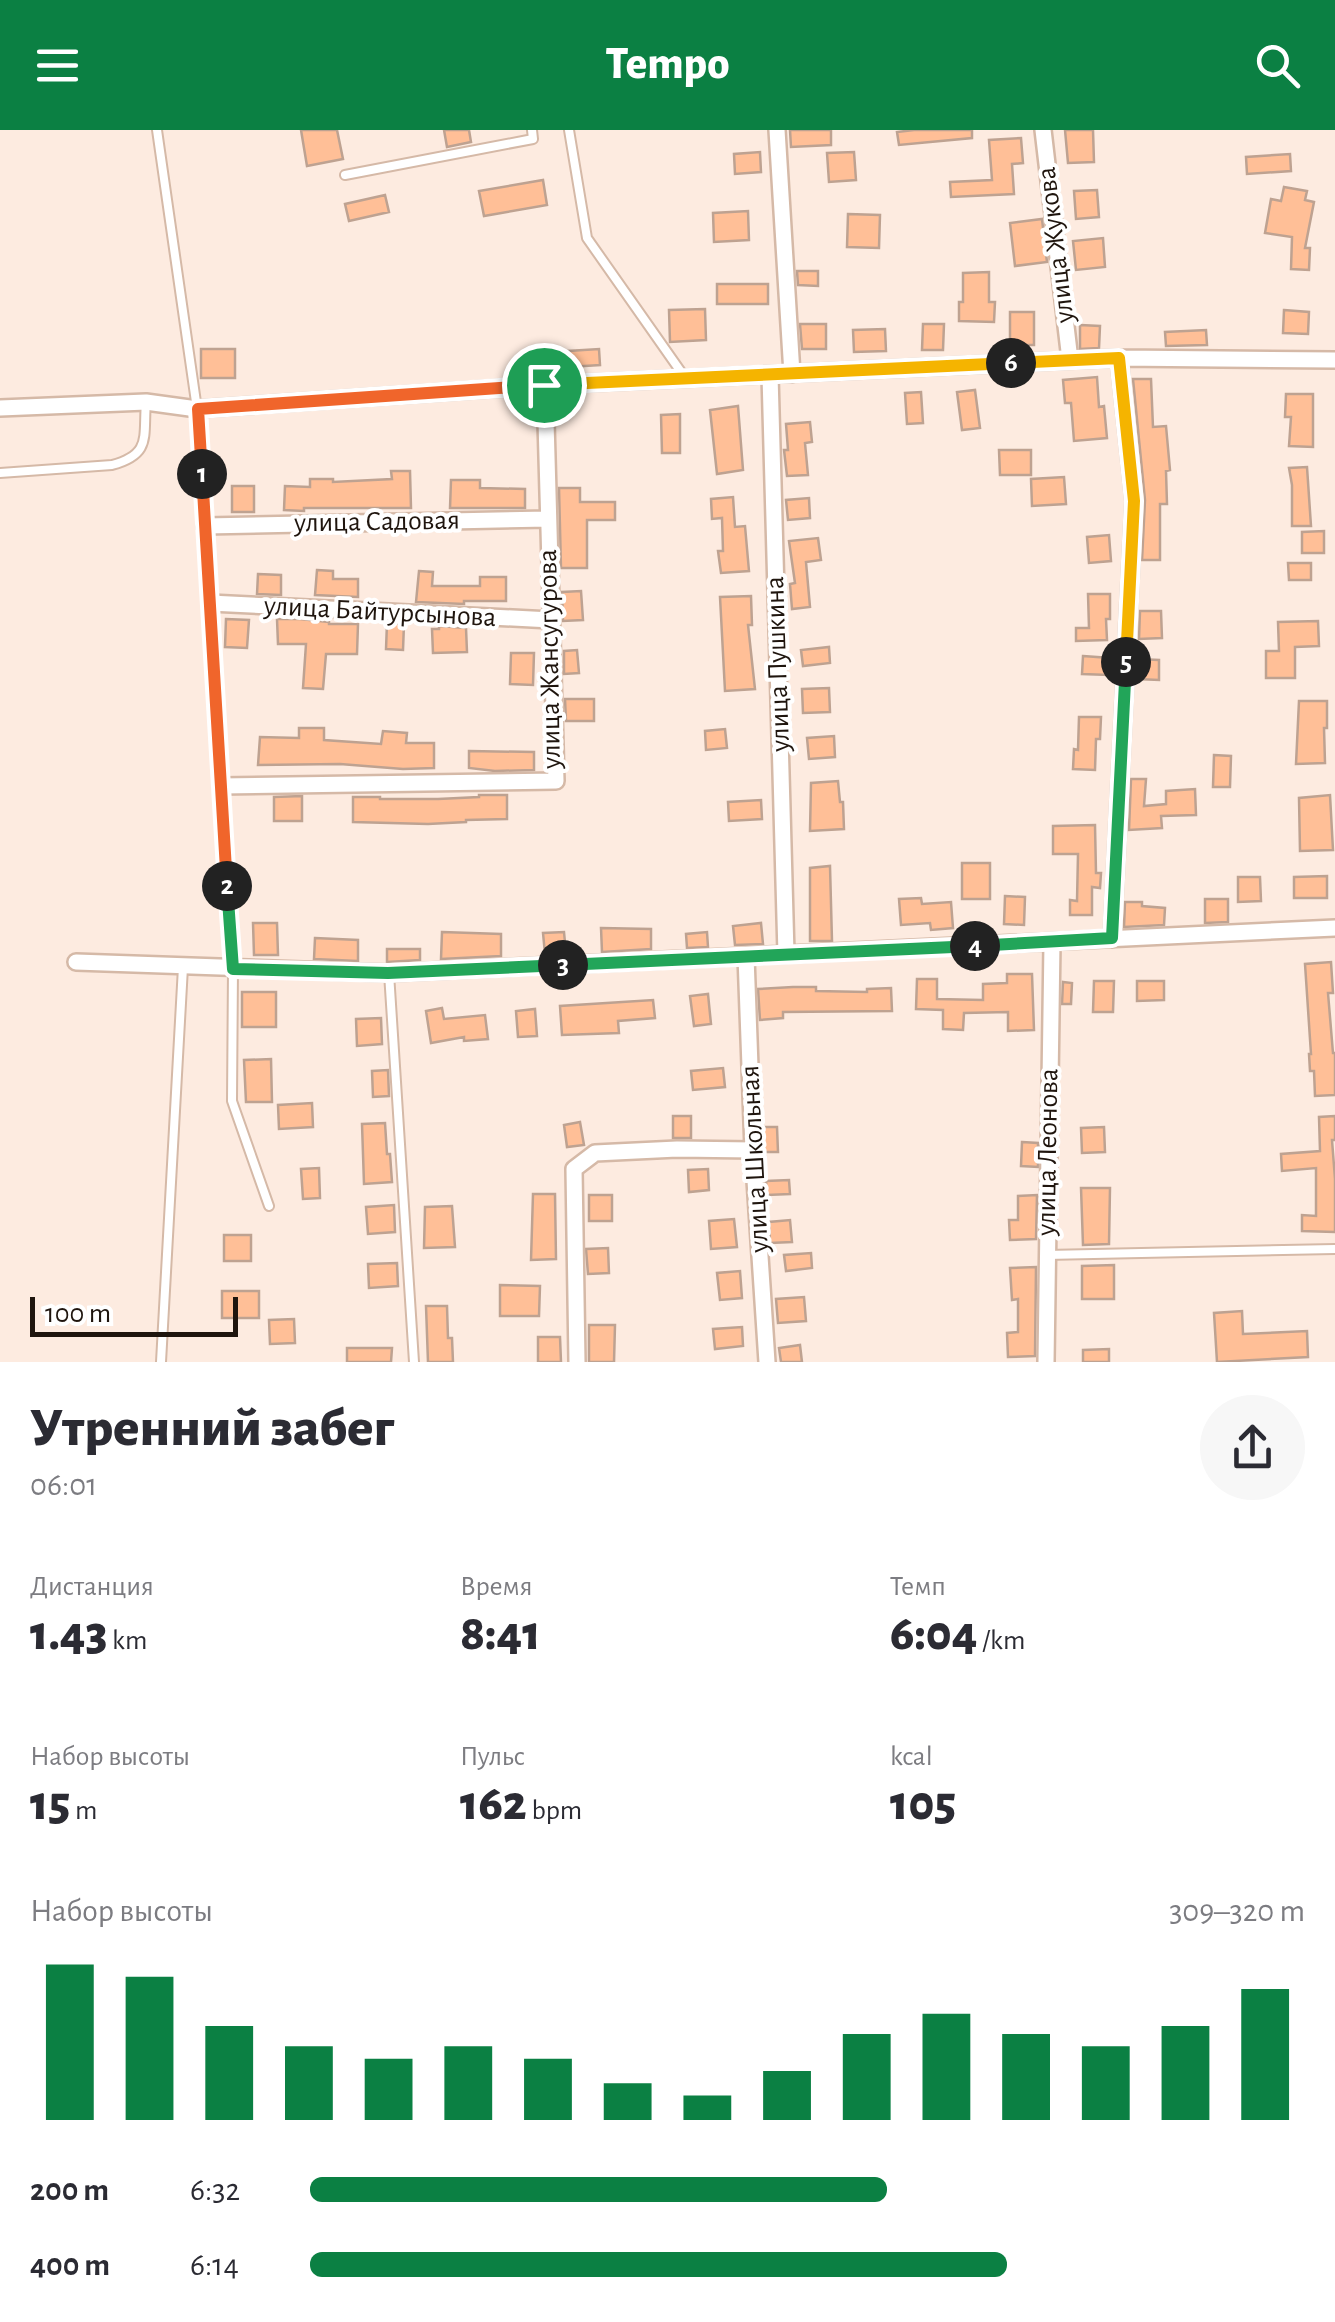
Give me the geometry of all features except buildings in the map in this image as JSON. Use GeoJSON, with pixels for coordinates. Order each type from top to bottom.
{"type":"FeatureCollection","features":[{"type":"Feature","properties":{"kind":"street"},"geometry":{"type":"LineString","coordinates":[[777,130],[792,374]]}},
{"type":"Feature","properties":{"kind":"street","name":"улица Жукова"},"geometry":{"type":"LineString","coordinates":[[1043,130],[1070,360]]}},
{"type":"Feature","properties":{"kind":"street"},"geometry":{"type":"LineString","coordinates":[[1112,938],[1134,501],[1119,358]]}},
{"type":"Feature","properties":{"kind":"street"},"geometry":{"type":"LineString","coordinates":[[0,408],[146,402],[198,409],[544,385],[1119,358],[1335,360]]}},
{"type":"Feature","properties":{"kind":"street","name":"улица Пушкина"},"geometry":{"type":"LineString","coordinates":[[770,375],[786,954]]}},
{"type":"Feature","properties":{"kind":"street","name":"улица Жансугурова"},"geometry":{"type":"LineString","coordinates":[[221,786],[556,781],[544,385]]}},
{"type":"Feature","properties":{"kind":"street","name":"улица Садовая"},"geometry":{"type":"LineString","coordinates":[[205,526],[548,520]]}},
{"type":"Feature","properties":{"kind":"street","name":"улица Байтурсынова"},"geometry":{"type":"LineString","coordinates":[[210,603],[551,620]]}},
{"type":"Feature","properties":{"kind":"street"},"geometry":{"type":"LineString","coordinates":[[76,962],[388,973],[1335,928]]}},
{"type":"Feature","properties":{"kind":"street","name":"улица Леонова"},"geometry":{"type":"LineString","coordinates":[[1046,1362],[1052,943]]}},
{"type":"Feature","properties":{"kind":"street","name":"улица Школьная"},"geometry":{"type":"LineString","coordinates":[[746,956],[752,1150],[767,1362]]}},
{"type":"Feature","properties":{"kind":"street"},"geometry":{"type":"LineString","coordinates":[[576,1362],[574,1169],[595,1153],[752,1150]]}},
{"type":"Feature","properties":{"kind":"lane"},"geometry":{"type":"LineString","coordinates":[[157,130],[198,409],[233,969],[232,1101],[269,1206]]}},
{"type":"Feature","properties":{"kind":"lane"},"geometry":{"type":"LineString","coordinates":[[346,175],[533,138],[532,130]]}},
{"type":"Feature","properties":{"kind":"lane"},"geometry":{"type":"LineString","coordinates":[[569,130],[587,238],[686,378]]}},
{"type":"Feature","properties":{"kind":"lane"},"geometry":{"type":"LineString","coordinates":[[0,473],[112,466],[129,460],[143,444],[146,402]]}},
{"type":"Feature","properties":{"kind":"lane"},"geometry":{"type":"LineString","coordinates":[[161,1362],[183,967]]}},
{"type":"Feature","properties":{"kind":"lane"},"geometry":{"type":"LineString","coordinates":[[388,973],[414,1362]]}},
{"type":"Feature","properties":{"kind":"lane"},"geometry":{"type":"LineString","coordinates":[[1046,1255],[1335,1249]]}},
{"type":"Feature","properties":{"kind":"route"},"geometry":{"type":"LineString","coordinates":[[1119,358],[1134,501],[1112,938],[388,973],[233,969],[198,409],[544,385],[1119,358]]}}]}
